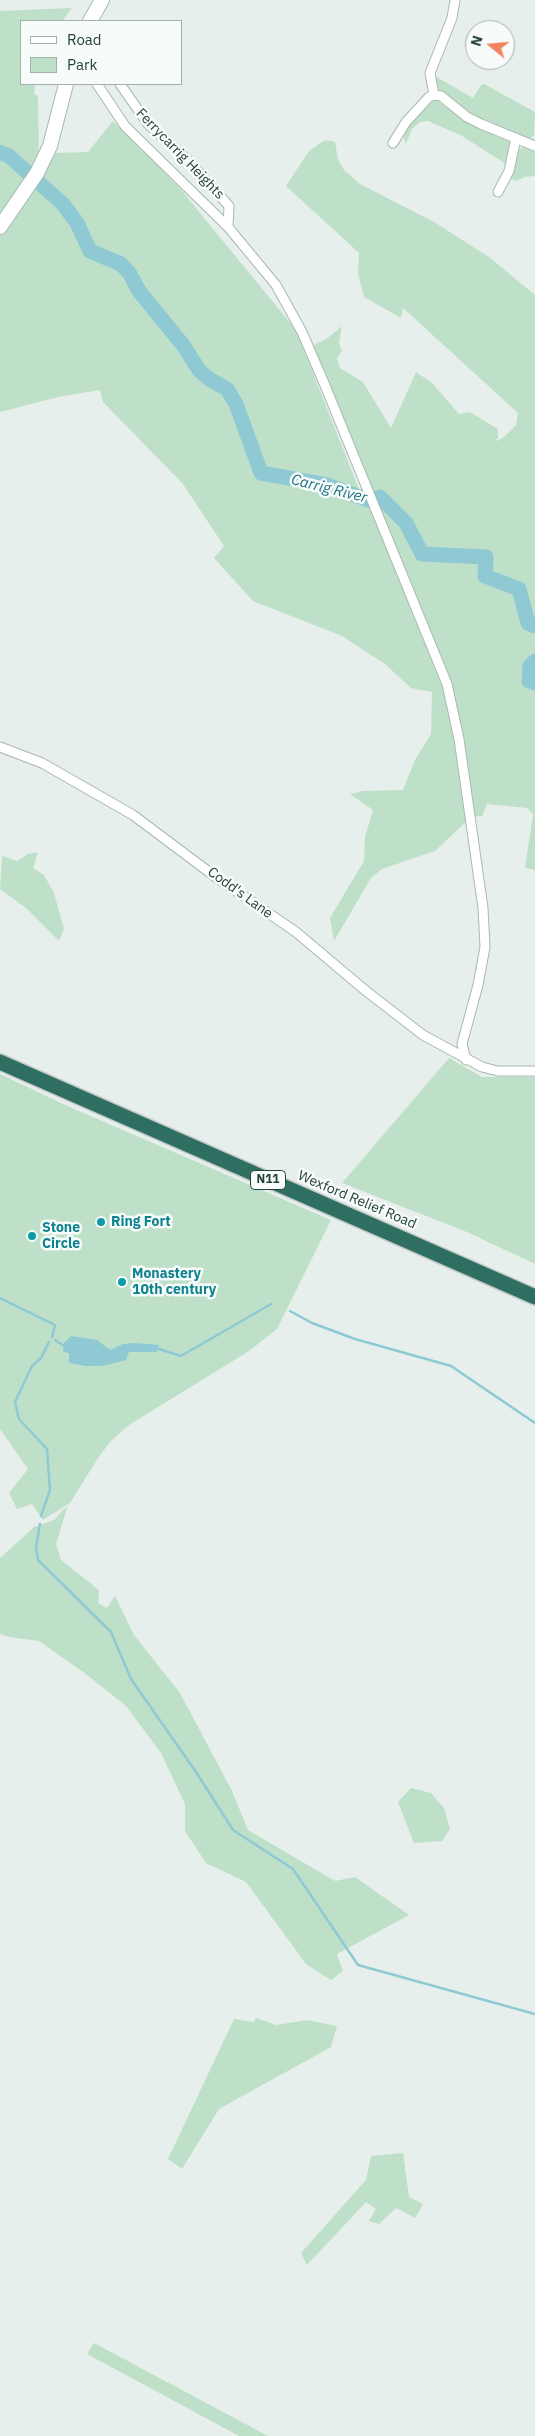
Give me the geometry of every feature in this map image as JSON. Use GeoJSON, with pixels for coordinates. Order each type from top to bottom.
{"type":"FeatureCollection","features":[{"type":"Feature","properties":{"kind":"highway","name":"Wexford Relief Road"},"geometry":{"type":"LineString","coordinates":[[0,1062],[535,1297]]}},
{"type":"Feature","properties":{"kind":"street"},"geometry":{"type":"LineString","coordinates":[[91,20],[102,0]]}},
{"type":"Feature","properties":{"kind":"street"},"geometry":{"type":"LineString","coordinates":[[434,95],[430,73],[452,18],[455,0]]}},
{"type":"Feature","properties":{"kind":"street"},"geometry":{"type":"LineString","coordinates":[[0,227],[33,178],[50,146],[66,85]]}},
{"type":"Feature","properties":{"kind":"street"},"geometry":{"type":"LineString","coordinates":[[98,85],[125,126],[228,227],[276,285],[302,332],[447,684],[460,749],[483,908],[485,947],[478,985],[462,1044],[466,1060]]}},
{"type":"Feature","properties":{"kind":"street","name":"Ferrycarrig Heights"},"geometry":{"type":"LineString","coordinates":[[121,85],[148,124],[188,160],[229,206],[228,227]]}},
{"type":"Feature","properties":{"kind":"street"},"geometry":{"type":"LineString","coordinates":[[393,143],[406,122],[429,97],[434,95],[441,96],[467,117],[481,124],[535,144]]}},
{"type":"Feature","properties":{"kind":"street"},"geometry":{"type":"LineString","coordinates":[[498,192],[509,171],[516,138]]}},
{"type":"Feature","properties":{"kind":"street","name":"Codd's Lane"},"geometry":{"type":"LineString","coordinates":[[0,746],[37,760],[133,816],[217,878],[296,932],[423,1035],[482,1067],[498,1071],[535,1071]]}},
{"type":"Feature","properties":{"kind":"green space"},"geometry":{"type":"Polygon","coordinates":[[[72,8],[63,20],[20,20],[20,85],[35,85],[34,94],[38,96],[39,162],[0,219],[0,11],[72,8]]]}},
{"type":"Feature","properties":{"kind":"green space"},"geometry":{"type":"Polygon","coordinates":[[[433,75],[473,98],[481,85],[484,84],[535,112],[534,135],[530,139],[489,124],[467,113],[437,88],[433,75]]]}},
{"type":"Feature","properties":{"kind":"green space"},"geometry":{"type":"Polygon","coordinates":[[[435,99],[464,121],[510,142],[506,164],[462,136],[428,121],[420,122],[412,129],[406,144],[403,136],[404,130],[435,99]]]}},
{"type":"Feature","properties":{"kind":"green space"},"geometry":{"type":"Polygon","coordinates":[[[113,121],[177,185],[296,330],[359,489],[318,478],[265,468],[248,419],[228,383],[206,370],[203,374],[227,389],[235,402],[261,473],[327,485],[371,501],[309,348],[329,337],[342,326],[339,343],[342,351],[337,358],[340,368],[363,382],[391,428],[416,372],[432,383],[459,414],[470,412],[498,429],[498,438],[494,442],[504,437],[516,425],[518,413],[403,308],[401,318],[364,297],[358,273],[359,253],[286,186],[309,151],[325,140],[335,142],[338,159],[344,170],[360,184],[434,222],[489,257],[535,295],[535,870],[525,868],[533,814],[527,808],[487,804],[482,816],[471,817],[435,851],[382,869],[371,878],[334,941],[330,918],[364,861],[365,837],[373,810],[350,794],[363,791],[403,790],[415,760],[431,734],[432,692],[411,688],[385,664],[342,636],[253,601],[214,558],[224,546],[183,484],[103,402],[100,390],[58,397],[0,412],[0,235],[56,153],[88,152],[113,121]]]}},
{"type":"Feature","properties":{"kind":"green space"},"geometry":{"type":"Polygon","coordinates":[[[522,147],[535,151],[535,176],[524,177],[517,181],[510,179],[516,152],[522,147]]]}},
{"type":"Feature","properties":{"kind":"green space"},"geometry":{"type":"Polygon","coordinates":[[[38,852],[33,868],[44,875],[54,893],[64,929],[59,941],[26,908],[0,889],[2,856],[17,861],[28,854],[38,852]]]}},
{"type":"Feature","properties":{"kind":"green space"},"geometry":{"type":"Polygon","coordinates":[[[449,1058],[482,1077],[535,1077],[535,1264],[467,1232],[342,1183],[449,1058]]]}},
{"type":"Feature","properties":{"kind":"green space"},"geometry":{"type":"Polygon","coordinates":[[[0,1074],[65,1105],[331,1220],[277,1329],[249,1351],[129,1425],[110,1442],[70,1503],[43,1520],[32,1504],[17,1509],[9,1493],[28,1469],[0,1429],[0,1074]]]}},
{"type":"Feature","properties":{"kind":"green space"},"geometry":{"type":"Polygon","coordinates":[[[68,1505],[56,1544],[61,1560],[99,1590],[98,1603],[107,1608],[115,1596],[134,1635],[180,1693],[232,1791],[248,1830],[335,1881],[355,1877],[409,1915],[337,1954],[343,1971],[331,1980],[306,1964],[246,1882],[206,1863],[185,1831],[185,1804],[161,1753],[126,1706],[86,1674],[39,1641],[0,1634],[0,1558],[34,1527],[54,1520],[68,1505]]]}},
{"type":"Feature","properties":{"kind":"green space"},"geometry":{"type":"Polygon","coordinates":[[[411,1788],[431,1793],[444,1808],[450,1829],[442,1841],[414,1843],[398,1802],[411,1788]]]}},
{"type":"Feature","properties":{"kind":"green space"},"geometry":{"type":"Polygon","coordinates":[[[256,2018],[276,2025],[307,2020],[337,2026],[331,2047],[219,2109],[182,2169],[168,2159],[234,2019],[254,2022],[256,2018]]]}},
{"type":"Feature","properties":{"kind":"green space"},"geometry":{"type":"Polygon","coordinates":[[[403,2153],[409,2197],[423,2204],[415,2218],[396,2208],[379,2224],[369,2221],[376,2209],[366,2202],[307,2265],[301,2253],[366,2180],[371,2156],[403,2153]]]}},
{"type":"Feature","properties":{"kind":"green space"},"geometry":{"type":"Polygon","coordinates":[[[94,2343],[268,2436],[239,2436],[87,2354],[94,2343]]]}},
{"type":"Feature","properties":{"kind":"water"},"geometry":{"type":"Polygon","coordinates":[[[71,1336],[97,1340],[110,1350],[123,1344],[159,1345],[157,1352],[129,1352],[126,1360],[102,1366],[86,1366],[69,1363],[69,1353],[63,1352],[64,1343],[71,1336]]]}},
{"type":"Feature","properties":{"kind":"waterway","name":"Carrig River"},"geometry":{"type":"LineString","coordinates":[[0,152],[9,156],[63,204],[77,223],[90,251],[121,264],[130,274],[139,291],[183,345],[199,370],[209,379],[227,389],[236,404],[261,473],[327,485],[371,501],[380,497],[406,523],[422,554],[486,557],[485,576],[519,589],[528,623],[535,626]]}},
{"type":"Feature","properties":{"kind":"waterway","name":"Carrig River"},"geometry":{"type":"LineString","coordinates":[[535,661],[530,666],[529,681],[535,683]]}},
{"type":"Feature","properties":{"kind":"waterway"},"geometry":{"type":"LineString","coordinates":[[0,1298],[55,1325],[52,1337]]}},
{"type":"Feature","properties":{"kind":"waterway"},"geometry":{"type":"LineString","coordinates":[[156,1348],[181,1356],[271,1304]]}},
{"type":"Feature","properties":{"kind":"waterway"},"geometry":{"type":"LineString","coordinates":[[290,1311],[312,1323],[355,1339],[451,1366],[535,1423]]}},
{"type":"Feature","properties":{"kind":"waterway"},"geometry":{"type":"LineString","coordinates":[[55,1340],[64,1346]]}},
{"type":"Feature","properties":{"kind":"waterway"},"geometry":{"type":"LineString","coordinates":[[41,1516],[50,1490],[47,1449],[19,1419],[15,1402],[32,1366],[41,1358],[49,1342]]}},
{"type":"Feature","properties":{"kind":"waterway"},"geometry":{"type":"LineString","coordinates":[[40,1524],[36,1547],[38,1560],[111,1632],[131,1679],[196,1772],[233,1830],[293,1869],[358,1965],[535,2014]]}},
{"type":"Feature","properties":{"kind":"place","name":"Ring Fort"},"geometry":{"type":"Point","coordinates":[101,1222]}},
{"type":"Feature","properties":{"kind":"place","name":"Stone Circle"},"geometry":{"type":"Point","coordinates":[32,1236]}},
{"type":"Feature","properties":{"kind":"place","name":"Monastery 10th century"},"geometry":{"type":"Point","coordinates":[122,1282]}}]}
